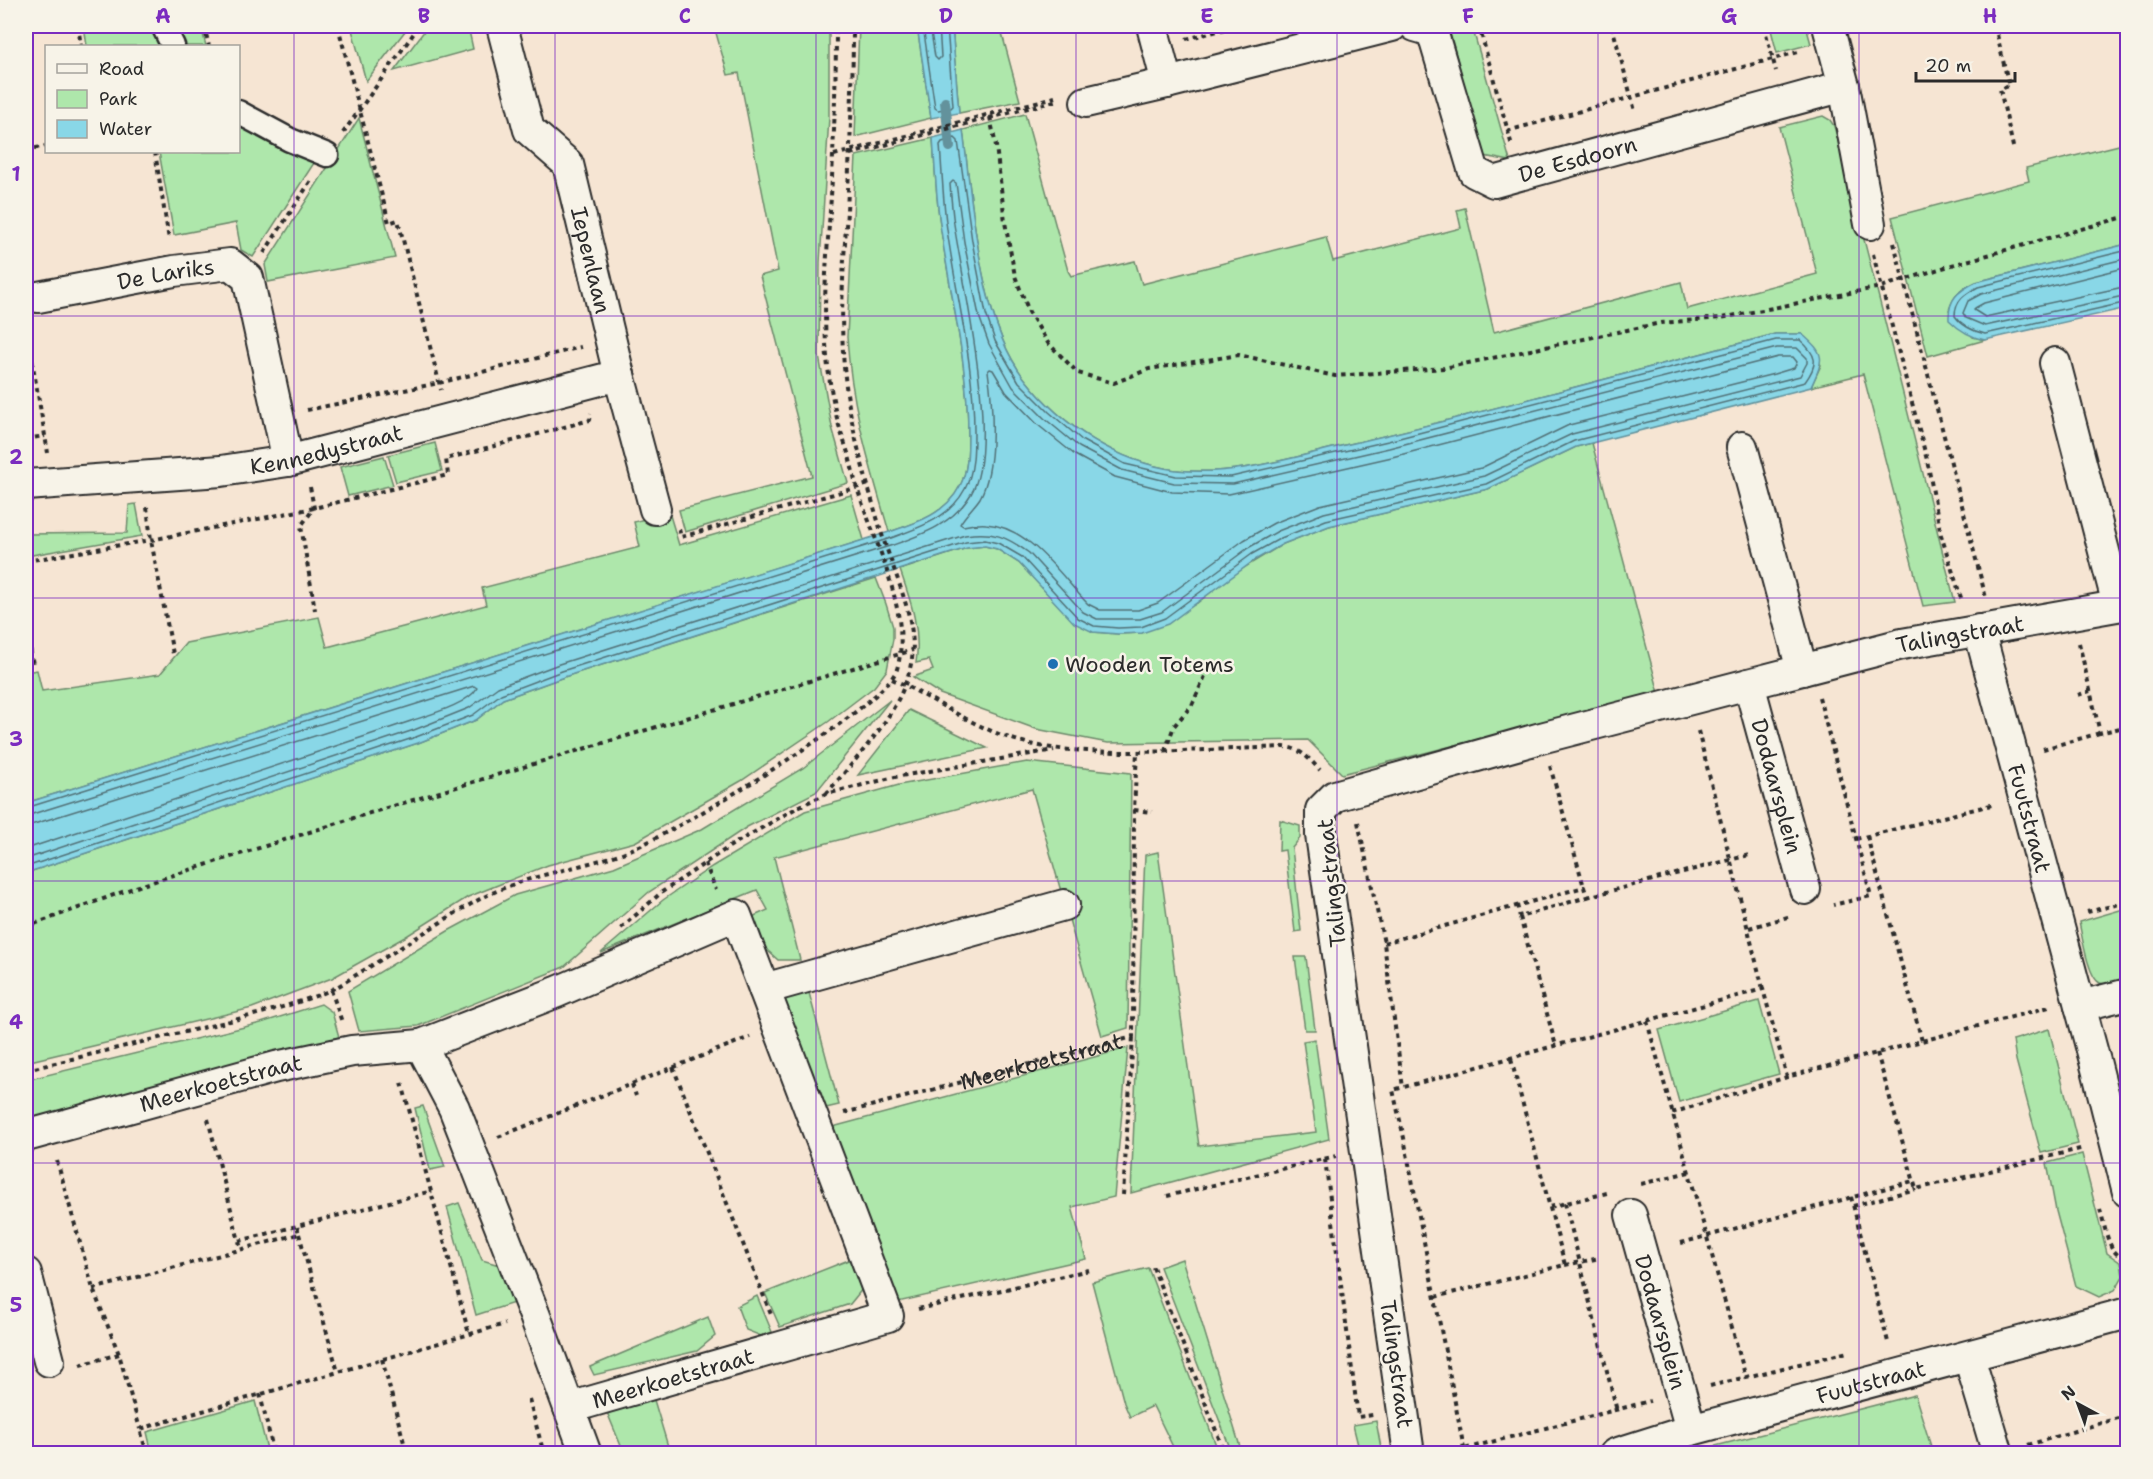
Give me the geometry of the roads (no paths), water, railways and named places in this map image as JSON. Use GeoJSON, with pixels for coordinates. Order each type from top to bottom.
{"type":"FeatureCollection","features":[{"type":"Feature","properties":{"kind":"street"},"geometry":{"type":"LineString","coordinates":[[163,26],[172,45]]}},
{"type":"Feature","properties":{"kind":"street","name":"Iepenlaan"},"geometry":{"type":"LineString","coordinates":[[502,26],[529,130],[568,164],[610,339],[609,378],[655,509]]}},
{"type":"Feature","properties":{"kind":"street"},"geometry":{"type":"LineString","coordinates":[[1086,102],[1392,26]]}},
{"type":"Feature","properties":{"kind":"street","name":"De Esdoorn"},"geometry":{"type":"LineString","coordinates":[[1415,26],[1432,31],[1474,172],[1494,182],[1844,86]]}},
{"type":"Feature","properties":{"kind":"street"},"geometry":{"type":"LineString","coordinates":[[1830,34],[1844,86],[1870,224]]}},
{"type":"Feature","properties":{"kind":"street"},"geometry":{"type":"LineString","coordinates":[[1155,36],[1167,83]]}},
{"type":"Feature","properties":{"kind":"street"},"geometry":{"type":"LineString","coordinates":[[240,113],[290,140],[327,155]]}},
{"type":"Feature","properties":{"kind":"street","name":"De Lariks"},"geometry":{"type":"LineString","coordinates":[[38,297],[174,271],[230,264],[248,278],[278,416],[296,459]]}},
{"type":"Feature","properties":{"kind":"street","name":"Talingstraat"},"geometry":{"type":"LineString","coordinates":[[1409,1454],[1321,835],[1321,810],[1335,796],[1541,738],[1902,644],[1973,612],[2123,604],[2055,363]]}},
{"type":"Feature","properties":{"kind":"street","name":"Kennedystraat"},"geometry":{"type":"LineString","coordinates":[[39,484],[221,471],[296,459],[609,378]]}},
{"type":"Feature","properties":{"kind":"street"},"geometry":{"type":"LineString","coordinates":[[1742,447],[1802,670]]}},
{"type":"Feature","properties":{"kind":"street","name":"Fuutstraat"},"geometry":{"type":"LineString","coordinates":[[1973,612],[2015,757],[2058,921],[2066,1006],[2127,1192]]}},
{"type":"Feature","properties":{"kind":"street","name":"Dodaarsplein"},"geometry":{"type":"LineString","coordinates":[[1749,684],[1803,902]]}},
{"type":"Feature","properties":{"kind":"street"},"geometry":{"type":"LineString","coordinates":[[764,989],[1064,905]]}},
{"type":"Feature","properties":{"kind":"street","name":"Meerkoetstraat"},"geometry":{"type":"LineString","coordinates":[[26,1136],[276,1067],[352,1051],[421,1045],[557,992],[736,915],[888,1316],[570,1408]]}},
{"type":"Feature","properties":{"kind":"street"},"geometry":{"type":"LineString","coordinates":[[2066,1006],[2127,994]]}},
{"type":"Feature","properties":{"kind":"street","name":"Meerkoetstraat"},"geometry":{"type":"LineString","coordinates":[[421,1045],[453,1108],[470,1149],[586,1454]]}},
{"type":"Feature","properties":{"kind":"street","name":"Dodaarsplein"},"geometry":{"type":"LineString","coordinates":[[1631,1215],[1691,1430]]}},
{"type":"Feature","properties":{"kind":"street"},"geometry":{"type":"LineString","coordinates":[[26,1273],[49,1361]]}},
{"type":"Feature","properties":{"kind":"street","name":"Fuutstraat"},"geometry":{"type":"LineString","coordinates":[[1615,1454],[1691,1430],[2127,1313]]}},
{"type":"Feature","properties":{"kind":"street"},"geometry":{"type":"LineString","coordinates":[[1969,1357],[2009,1450]]}},
{"type":"Feature","properties":{"kind":"water"},"geometry":{"type":"Polygon","coordinates":[[[917,26],[952,26],[959,113],[931,118],[917,26]]]}},
{"type":"Feature","properties":{"kind":"water"},"geometry":{"type":"Polygon","coordinates":[[[963,130],[980,260],[997,326],[1009,355],[1040,396],[1073,426],[1112,450],[1154,466],[1176,470],[1221,471],[1266,464],[1460,417],[1775,334],[1802,334],[1819,352],[1820,363],[1811,387],[1576,447],[1488,489],[1329,526],[1283,544],[1255,560],[1168,624],[1142,633],[1093,632],[1074,623],[1019,563],[997,549],[985,546],[967,548],[564,677],[503,699],[476,720],[418,743],[26,873],[26,803],[889,532],[920,521],[947,504],[960,486],[965,474],[968,433],[962,354],[939,213],[933,138],[963,130]]]}},
{"type":"Feature","properties":{"kind":"water"},"geometry":{"type":"Polygon","coordinates":[[[2127,244],[2127,308],[1985,340],[1966,333],[1949,320],[1950,306],[1955,296],[1976,282],[2127,244]]]}},
{"type":"Feature","properties":{"kind":"waterway"},"geometry":{"type":"LineString","coordinates":[[945,102],[950,147]]}},
{"type":"Feature","properties":{"kind":"place","name":"Wooden Totems"},"geometry":{"type":"Point","coordinates":[1053,664]}}]}
